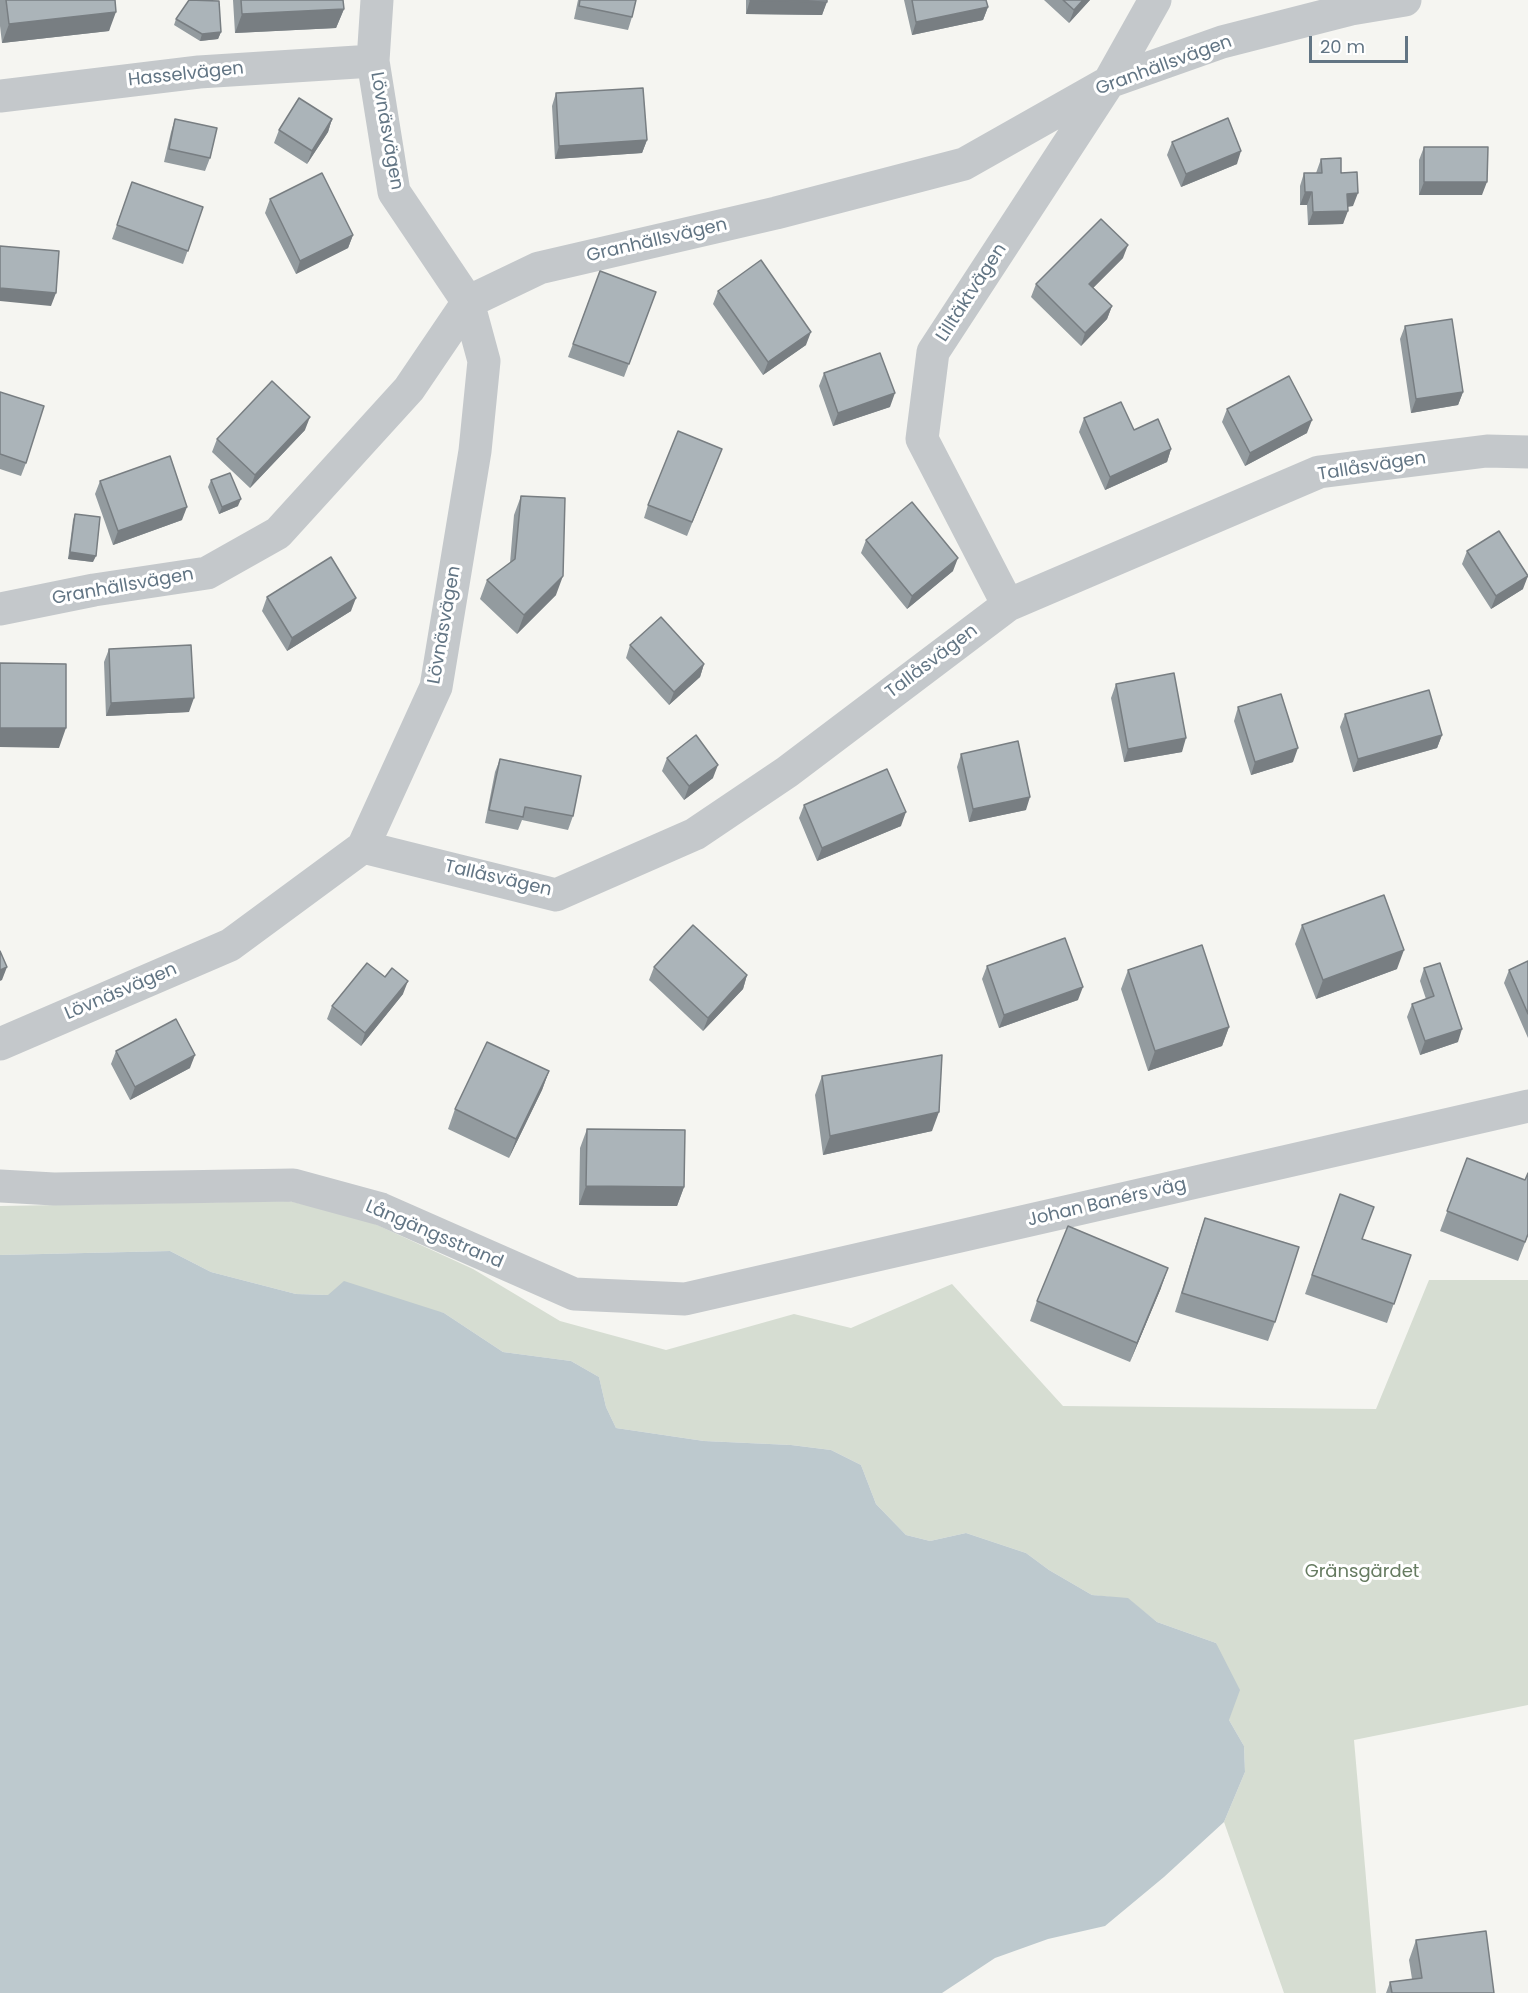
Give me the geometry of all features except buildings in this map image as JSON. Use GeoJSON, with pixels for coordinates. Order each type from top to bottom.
{"type":"FeatureCollection","features":[{"type":"Feature","properties":{"kind":"street","name":"Lövnäsvägen"},"geometry":{"type":"LineString","coordinates":[[0,1044],[230,945],[363,847],[436,687],[475,451],[484,360],[468,302],[394,192],[373,61],[376,0]]}},
{"type":"Feature","properties":{"kind":"street","name":"Lilltäktvägen"},"geometry":{"type":"LineString","coordinates":[[1008,605],[922,439],[933,351],[1109,82],[1155,0]]}},
{"type":"Feature","properties":{"kind":"street","name":"Granhällsvägen"},"geometry":{"type":"LineString","coordinates":[[0,609],[94,590],[207,573],[278,533],[409,389],[468,302],[539,268],[776,213],[964,164],[1109,82],[1222,42],[1351,9],[1405,0]]}},
{"type":"Feature","properties":{"kind":"street","name":"Hasselvägen"},"geometry":{"type":"LineString","coordinates":[[0,96],[199,72],[373,61]]}},
{"type":"Feature","properties":{"kind":"street","name":"Tallåsvägen"},"geometry":{"type":"LineString","coordinates":[[363,847],[556,895],[695,834],[787,772],[1008,605],[1319,472],[1486,451],[1528,452]]}},
{"type":"Feature","properties":{"kind":"street","name":"Johan Banérs väg"},"geometry":{"type":"LineString","coordinates":[[686,1299],[1528,1106]]}},
{"type":"Feature","properties":{"kind":"street","name":"Långängsstrand"},"geometry":{"type":"LineString","coordinates":[[0,1186],[54,1189],[293,1185],[381,1209],[574,1294],[686,1299]]}},
{"type":"Feature","properties":{"kind":"green space","name":"Gränsgärdet"},"geometry":{"type":"Polygon","coordinates":[[[289,1201],[362,1218],[473,1269],[560,1321],[666,1350],[794,1314],[851,1328],[952,1284],[1063,1406],[1376,1409],[1429,1280],[1528,1280],[1528,1705],[1354,1740],[1376,1993],[1284,1993],[1224,1822],[1245,1772],[1244,1746],[1229,1720],[1216,1643],[1157,1622],[1128,1599],[1092,1595],[1049,1570],[1026,1553],[966,1533],[930,1541],[906,1535],[876,1504],[861,1465],[831,1450],[791,1445],[704,1441],[616,1428],[606,1407],[599,1377],[571,1361],[503,1352],[444,1313],[328,1295],[296,1294],[211,1272],[170,1251],[0,1255],[0,1206],[289,1201]]]}},
{"type":"Feature","properties":{"kind":"shaded area"},"geometry":{"type":"Polygon","coordinates":[[[170,1251],[211,1272],[296,1294],[328,1295],[344,1281],[444,1313],[503,1352],[571,1361],[599,1377],[606,1407],[616,1428],[704,1441],[791,1445],[831,1450],[861,1465],[876,1504],[906,1535],[930,1541],[966,1533],[1026,1553],[1049,1570],[1092,1595],[1128,1598],[1157,1622],[1216,1643],[1240,1690],[1229,1720],[1244,1746],[1245,1772],[1224,1822],[1164,1877],[1105,1926],[1048,1939],[995,1958],[942,1993],[0,1993],[0,1255],[170,1251]]]}}]}
